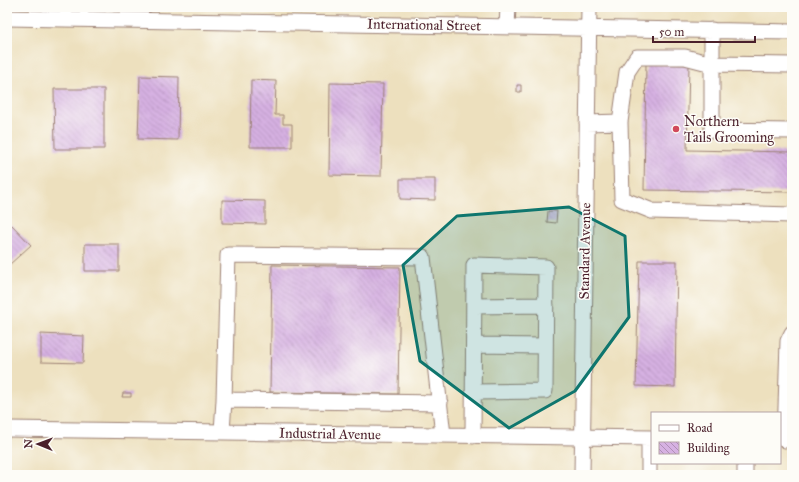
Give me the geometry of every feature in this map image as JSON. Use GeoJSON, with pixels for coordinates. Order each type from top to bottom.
{"type":"FeatureCollection","features":[{"type":"Feature","properties":{"kind":"street"},"geometry":{"type":"LineString","coordinates":[[507,26],[508,7]]}},
{"type":"Feature","properties":{"kind":"street","name":"Standard Avenue"},"geometry":{"type":"LineString","coordinates":[[582,475],[589,7]]}},
{"type":"Feature","properties":{"kind":"street","name":"International Street"},"geometry":{"type":"LineString","coordinates":[[7,18],[792,32]]}},
{"type":"Feature","properties":{"kind":"street"},"geometry":{"type":"LineString","coordinates":[[712,30],[712,130],[792,131]]}},
{"type":"Feature","properties":{"kind":"street"},"geometry":{"type":"LineString","coordinates":[[792,65],[712,64],[685,57],[636,57],[627,72],[620,122],[622,199],[652,211],[792,215]]}},
{"type":"Feature","properties":{"kind":"street"},"geometry":{"type":"LineString","coordinates":[[587,123],[620,122]]}},
{"type":"Feature","properties":{"kind":"street"},"geometry":{"type":"LineString","coordinates":[[222,432],[228,255],[424,257],[443,435]]}},
{"type":"Feature","properties":{"kind":"street"},"geometry":{"type":"LineString","coordinates":[[473,436],[474,265],[546,266],[546,391],[474,392]]}},
{"type":"Feature","properties":{"kind":"street"},"geometry":{"type":"LineString","coordinates":[[474,306],[546,305]]}},
{"type":"Feature","properties":{"kind":"street"},"geometry":{"type":"LineString","coordinates":[[786,440],[788,341],[792,333]]}},
{"type":"Feature","properties":{"kind":"street"},"geometry":{"type":"LineString","coordinates":[[474,345],[545,346]]}},
{"type":"Feature","properties":{"kind":"street"},"geometry":{"type":"LineString","coordinates":[[224,400],[440,403]]}},
{"type":"Feature","properties":{"kind":"street","name":"Industrial Avenue"},"geometry":{"type":"LineString","coordinates":[[7,429],[651,438]]}},
{"type":"Feature","properties":{"kind":"street"},"geometry":{"type":"LineString","coordinates":[[649,475],[651,438]]}},
{"type":"Feature","properties":{"kind":"street"},"geometry":{"type":"LineString","coordinates":[[745,464],[745,475]]}},
{"type":"Feature","properties":{"kind":"highlighted area"},"geometry":{"type":"Polygon","coordinates":[[[569,207],[625,236],[629,317],[575,391],[509,428],[420,361],[403,265],[457,216],[569,207]]]}},
{"type":"Feature","properties":{"kind":"building"},"geometry":{"type":"Polygon","coordinates":[[[646,64],[689,65],[687,150],[792,152],[792,192],[644,190],[646,64]]]}},
{"type":"Feature","properties":{"kind":"building"},"geometry":{"type":"Polygon","coordinates":[[[140,76],[179,77],[178,140],[138,139],[140,76]]]}},
{"type":"Feature","properties":{"kind":"building"},"geometry":{"type":"Polygon","coordinates":[[[251,80],[276,81],[275,115],[283,115],[283,124],[292,124],[292,147],[250,147],[251,80]]]}},
{"type":"Feature","properties":{"kind":"building"},"geometry":{"type":"Polygon","coordinates":[[[330,83],[383,84],[381,176],[329,175],[330,83]]]}},
{"type":"Feature","properties":{"kind":"building"},"geometry":{"type":"Polygon","coordinates":[[[517,85],[521,85],[521,92],[517,92],[517,85]]]}},
{"type":"Feature","properties":{"kind":"building"},"geometry":{"type":"Polygon","coordinates":[[[54,89],[104,89],[104,149],[55,149],[54,89]]]}},
{"type":"Feature","properties":{"kind":"building"},"geometry":{"type":"Polygon","coordinates":[[[400,179],[435,179],[435,200],[400,199],[400,179]]]}},
{"type":"Feature","properties":{"kind":"building"},"geometry":{"type":"Polygon","coordinates":[[[222,200],[265,201],[265,224],[222,223],[222,200]]]}},
{"type":"Feature","properties":{"kind":"building"},"geometry":{"type":"Polygon","coordinates":[[[548,211],[557,211],[556,223],[547,222],[548,211]]]}},
{"type":"Feature","properties":{"kind":"building"},"geometry":{"type":"Polygon","coordinates":[[[12,225],[31,245],[9,265],[7,263],[7,229],[12,225]]]}},
{"type":"Feature","properties":{"kind":"building"},"geometry":{"type":"Polygon","coordinates":[[[85,244],[119,244],[119,271],[85,271],[85,244]]]}},
{"type":"Feature","properties":{"kind":"building"},"geometry":{"type":"Polygon","coordinates":[[[639,261],[677,261],[675,387],[636,386],[639,261]]]}},
{"type":"Feature","properties":{"kind":"building"},"geometry":{"type":"Polygon","coordinates":[[[272,265],[400,267],[398,394],[270,392],[272,265]]]}},
{"type":"Feature","properties":{"kind":"building"},"geometry":{"type":"Polygon","coordinates":[[[41,334],[84,336],[83,363],[41,362],[41,334]]]}},
{"type":"Feature","properties":{"kind":"building"},"geometry":{"type":"Polygon","coordinates":[[[123,393],[131,393],[131,397],[122,397],[123,393]]]}},
{"type":"Feature","properties":{"kind":"place","name":"Northern Tails Grooming"},"geometry":{"type":"Point","coordinates":[676,129]}}]}
